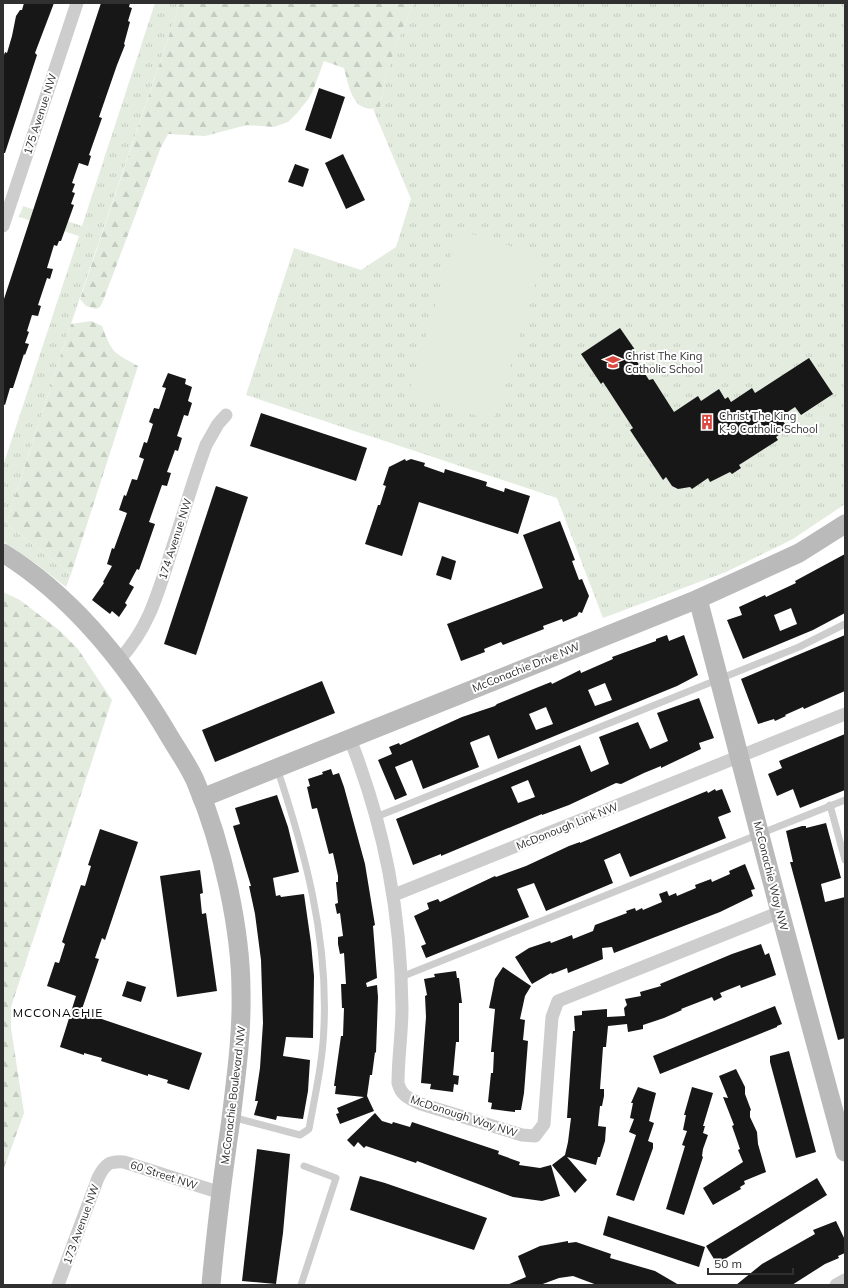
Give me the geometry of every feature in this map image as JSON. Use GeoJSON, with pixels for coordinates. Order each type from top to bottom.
{"type":"FeatureCollection","features":[{"type":"Feature","properties":{"kind":"street","name":"175 Avenue NW"},"geometry":{"type":"LineString","coordinates":[[3,226],[7,198],[77,3]]}},
{"type":"Feature","properties":{"kind":"street","name":"174 Avenue NW"},"geometry":{"type":"LineString","coordinates":[[119,660],[130,648],[144,626],[158,592],[206,445],[218,424],[226,415]]}},
{"type":"Feature","properties":{"kind":"street","name":"McConachie Drive NW"},"geometry":{"type":"LineString","coordinates":[[202,798],[698,599],[799,553],[845,524]]}},
{"type":"Feature","properties":{"kind":"street","name":"McConachie Boulevard NW"},"geometry":{"type":"LineString","coordinates":[[3,552],[65,601],[96,633],[119,660],[143,692],[186,764],[208,813],[225,874],[240,958],[241,1019],[239,1058],[221,1193],[211,1285]]}},
{"type":"Feature","properties":{"kind":"street","name":"McConachie Way NW"},"geometry":{"type":"LineString","coordinates":[[698,599],[718,680],[740,756],[780,912],[845,1152]]}},
{"type":"Feature","properties":{"kind":"street","name":"McDonough Link NW"},"geometry":{"type":"LineString","coordinates":[[394,895],[845,714]]}},
{"type":"Feature","properties":{"kind":"street","name":"McDonough Way NW"},"geometry":{"type":"LineString","coordinates":[[350,739],[363,773],[376,817],[394,895],[401,977],[402,1010],[398,1075],[400,1091],[408,1098],[421,1104],[522,1135],[536,1136],[544,1124],[552,1017],[558,1001],[780,912]]}},
{"type":"Feature","properties":{"kind":"street","name":"60 Street NW"},"geometry":{"type":"LineString","coordinates":[[107,1165],[113,1161],[124,1162],[221,1193]]}},
{"type":"Feature","properties":{"kind":"street","name":"173 Avenue NW"},"geometry":{"type":"LineString","coordinates":[[58,1285],[98,1178],[107,1165]]}},
{"type":"Feature","properties":{"kind":"street"},"geometry":{"type":"LineString","coordinates":[[836,1285],[845,1280]]}},
{"type":"Feature","properties":{"kind":"lane"},"geometry":{"type":"LineString","coordinates":[[376,817],[799,647],[845,624]]}},
{"type":"Feature","properties":{"kind":"lane"},"geometry":{"type":"LineString","coordinates":[[231,1116],[300,1135],[309,1129],[321,1062],[325,989],[316,905],[295,823],[277,768]]}},
{"type":"Feature","properties":{"kind":"lane"},"geometry":{"type":"LineString","coordinates":[[401,977],[845,800]]}},
{"type":"Feature","properties":{"kind":"lane"},"geometry":{"type":"LineString","coordinates":[[830,805],[845,860]]}},
{"type":"Feature","properties":{"kind":"lane"},"geometry":{"type":"LineString","coordinates":[[300,1285],[336,1178],[304,1166]]}},
{"type":"Feature","properties":{"kind":"green space"},"geometry":{"type":"Polygon","coordinates":[[[155,3],[180,3],[71,324],[6,524],[71,574],[66,587],[3,541],[3,466],[79,236],[19,217],[23,206],[82,226],[155,3]]]}},
{"type":"Feature","properties":{"kind":"green space"},"geometry":{"type":"Polygon","coordinates":[[[180,3],[414,3],[393,54],[385,80],[380,107],[371,109],[358,104],[350,91],[344,68],[324,61],[309,98],[288,122],[274,127],[247,125],[205,136],[168,134],[161,147],[103,301],[100,307],[96,309],[86,306],[80,299],[180,3]]]}},
{"type":"Feature","properties":{"kind":"green space","name":"Christ The King Catholic School"},"geometry":{"type":"Polygon","coordinates":[[[414,3],[845,3],[845,504],[793,539],[726,572],[603,618],[557,498],[246,395],[294,248],[361,270],[396,247],[411,199],[373,109],[380,107],[385,80],[393,54],[414,3]]]}},
{"type":"Feature","properties":{"kind":"green space"},"geometry":{"type":"Polygon","coordinates":[[[459,230],[544,257],[493,421],[408,394],[459,230]]]}},
{"type":"Feature","properties":{"kind":"green space"},"geometry":{"type":"Polygon","coordinates":[[[91,321],[102,326],[108,342],[114,351],[138,366],[71,574],[6,524],[71,324],[91,321]]]}},
{"type":"Feature","properties":{"kind":"green space"},"geometry":{"type":"Polygon","coordinates":[[[3,592],[20,600],[59,630],[78,649],[112,700],[11,1007],[11,1028],[24,1113],[3,1171],[3,592]]]}},
{"type":"Feature","properties":{"kind":"building"},"geometry":{"type":"Polygon","coordinates":[[[24,3],[54,3],[35,53],[37,55],[5,153],[3,153],[3,58],[5,52],[7,53],[16,16],[20,10],[22,10],[24,3]]]}},
{"type":"Feature","properties":{"kind":"building"},"geometry":{"type":"Polygon","coordinates":[[[101,3],[130,3],[129,7],[132,8],[128,21],[130,22],[125,45],[99,117],[102,118],[89,155],[91,156],[88,166],[79,163],[72,183],[75,184],[72,192],[75,193],[71,204],[74,205],[61,241],[59,241],[57,246],[54,245],[47,268],[53,269],[50,279],[47,278],[38,305],[41,306],[38,316],[32,315],[27,331],[29,332],[25,343],[29,344],[25,355],[24,354],[13,388],[10,388],[5,405],[3,404],[3,302],[101,3]]]}},
{"type":"Feature","properties":{"kind":"building"},"geometry":{"type":"Polygon","coordinates":[[[319,88],[345,97],[331,139],[305,130],[319,88]]]}},
{"type":"Feature","properties":{"kind":"building"},"geometry":{"type":"Polygon","coordinates":[[[343,154],[365,200],[346,209],[325,163],[343,154]]]}},
{"type":"Feature","properties":{"kind":"building"},"geometry":{"type":"Polygon","coordinates":[[[295,164],[309,169],[303,187],[288,182],[295,164]]]}},
{"type":"Feature","properties":{"kind":"building","name":"Christ The King K-9 Catholic School"},"geometry":{"type":"Polygon","coordinates":[[[620,328],[640,357],[636,360],[649,380],[653,379],[674,412],[698,396],[701,401],[719,389],[725,399],[728,397],[731,402],[752,388],[755,393],[809,358],[833,394],[801,415],[795,407],[780,417],[788,428],[776,437],[778,440],[739,465],[741,468],[732,474],[730,472],[710,482],[708,478],[692,489],[690,487],[678,489],[672,486],[666,477],[663,480],[630,430],[633,428],[603,382],[601,384],[581,354],[620,328]]]}},
{"type":"Feature","properties":{"kind":"building"},"geometry":{"type":"Polygon","coordinates":[[[168,373],[186,379],[185,384],[192,387],[188,401],[192,403],[188,416],[184,415],[177,436],[182,438],[178,451],[175,450],[167,472],[171,473],[167,486],[162,485],[149,522],[155,524],[144,556],[139,570],[137,569],[129,584],[134,587],[125,603],[127,605],[119,617],[112,611],[110,614],[92,600],[104,583],[103,582],[112,566],[107,564],[127,513],[119,510],[132,479],[137,480],[144,459],[139,457],[144,442],[147,443],[153,424],[149,422],[154,408],[159,409],[166,388],[162,387],[168,373]]]}},
{"type":"Feature","properties":{"kind":"building"},"geometry":{"type":"Polygon","coordinates":[[[261,413],[367,448],[356,481],[250,446],[261,413]]]}},
{"type":"Feature","properties":{"kind":"building"},"geometry":{"type":"Polygon","coordinates":[[[405,459],[406,461],[411,459],[425,463],[424,466],[444,473],[445,469],[487,482],[486,486],[504,492],[505,488],[530,496],[518,534],[419,502],[402,556],[365,544],[386,486],[383,485],[389,467],[405,459]]]}},
{"type":"Feature","properties":{"kind":"building"},"geometry":{"type":"Polygon","coordinates":[[[216,486],[248,497],[196,655],[164,644],[216,486]]]}},
{"type":"Feature","properties":{"kind":"building"},"geometry":{"type":"Polygon","coordinates":[[[560,521],[575,560],[572,561],[579,580],[582,579],[589,596],[582,613],[579,612],[577,616],[563,622],[562,619],[543,626],[544,629],[503,645],[501,642],[484,649],[485,652],[461,661],[447,624],[543,588],[523,535],[560,521]]]}},
{"type":"Feature","properties":{"kind":"building"},"geometry":{"type":"Polygon","coordinates":[[[845,554],[845,613],[813,630],[743,659],[727,620],[742,615],[739,607],[765,595],[766,597],[796,583],[795,581],[845,554]],[[791,608],[774,615],[780,631],[797,624],[791,608]]]}},
{"type":"Feature","properties":{"kind":"building"},"geometry":{"type":"Polygon","coordinates":[[[442,556],[456,561],[451,580],[436,575],[442,556]]]}},
{"type":"Feature","properties":{"kind":"building"},"geometry":{"type":"Polygon","coordinates":[[[667,635],[669,641],[684,635],[698,675],[677,686],[498,759],[489,735],[471,742],[470,743],[479,767],[423,789],[412,760],[395,767],[407,795],[395,800],[378,760],[392,754],[389,747],[399,743],[400,745],[462,717],[495,706],[551,682],[552,684],[580,670],[581,673],[613,659],[612,657],[656,641],[656,639],[667,635]],[[605,683],[588,690],[595,706],[612,700],[605,683]],[[546,707],[529,714],[536,730],[553,724],[546,707]]]}},
{"type":"Feature","properties":{"kind":"building"},"geometry":{"type":"Polygon","coordinates":[[[845,635],[845,691],[804,709],[803,707],[775,721],[774,719],[758,724],[741,679],[845,635]]]}},
{"type":"Feature","properties":{"kind":"building"},"geometry":{"type":"Polygon","coordinates":[[[322,681],[335,713],[215,762],[202,730],[322,681]]]}},
{"type":"Feature","properties":{"kind":"building"},"geometry":{"type":"Polygon","coordinates":[[[699,698],[714,738],[699,743],[701,749],[661,768],[661,766],[621,784],[616,783],[569,805],[542,814],[441,856],[441,854],[413,865],[396,819],[580,745],[591,772],[609,764],[599,737],[638,722],[650,749],[668,741],[657,713],[699,698]],[[528,780],[511,787],[518,803],[535,797],[528,780]]]}},
{"type":"Feature","properties":{"kind":"building"},"geometry":{"type":"Polygon","coordinates":[[[845,734],[845,790],[800,808],[793,789],[777,796],[768,774],[782,768],[779,761],[845,734]]]}},
{"type":"Feature","properties":{"kind":"building"},"geometry":{"type":"Polygon","coordinates":[[[331,769],[333,775],[339,773],[365,864],[375,925],[373,926],[377,978],[366,983],[367,987],[377,985],[378,997],[376,1053],[375,1052],[367,1096],[374,1111],[340,1124],[336,1114],[339,1113],[337,1108],[364,1097],[335,1094],[336,1086],[334,1086],[341,1036],[343,1036],[344,1008],[342,1008],[341,984],[346,984],[344,953],[340,954],[338,944],[338,937],[343,936],[340,913],[337,914],[335,904],[338,903],[336,882],[338,882],[338,876],[333,853],[329,854],[317,808],[312,809],[307,787],[310,786],[308,779],[323,774],[322,772],[331,769]]]}},
{"type":"Feature","properties":{"kind":"building"},"geometry":{"type":"Polygon","coordinates":[[[715,789],[716,791],[722,789],[731,812],[718,817],[726,838],[630,877],[620,853],[604,860],[613,883],[546,911],[534,883],[517,889],[529,917],[426,958],[421,946],[426,944],[414,916],[429,909],[427,903],[438,899],[440,902],[495,876],[496,877],[526,866],[569,846],[580,843],[715,789]]]}},
{"type":"Feature","properties":{"kind":"building"},"geometry":{"type":"Polygon","coordinates":[[[277,795],[288,827],[299,872],[273,878],[276,896],[280,895],[281,897],[304,894],[314,976],[313,1038],[286,1037],[283,1056],[310,1060],[308,1091],[303,1119],[277,1116],[276,1120],[254,1115],[258,1101],[255,1101],[260,1068],[263,1023],[261,960],[255,914],[249,886],[251,886],[233,826],[240,824],[235,808],[277,795]]]}},
{"type":"Feature","properties":{"kind":"building"},"geometry":{"type":"Polygon","coordinates":[[[826,823],[841,878],[821,884],[825,902],[845,897],[845,1038],[838,1040],[790,862],[793,862],[786,831],[802,826],[806,826],[806,828],[826,823]]]}},
{"type":"Feature","properties":{"kind":"building"},"geometry":{"type":"Polygon","coordinates":[[[100,829],[138,842],[105,940],[102,938],[95,958],[99,959],[81,1012],[202,1053],[189,1090],[167,1083],[168,1080],[148,1074],[148,1076],[101,1061],[102,1058],[84,1053],[84,1055],[60,1047],[76,996],[47,986],[55,962],[59,963],[65,944],[62,942],[81,885],[85,886],[91,866],[88,865],[100,829]]]}},
{"type":"Feature","properties":{"kind":"building"},"geometry":{"type":"Polygon","coordinates":[[[745,864],[755,889],[751,890],[753,896],[720,912],[614,953],[612,947],[602,948],[603,959],[568,973],[567,968],[552,974],[551,973],[532,984],[515,957],[529,948],[550,941],[551,943],[572,935],[573,939],[593,931],[595,925],[627,913],[626,911],[635,908],[636,911],[642,908],[643,910],[662,902],[659,894],[667,891],[669,896],[676,893],[677,896],[696,888],[695,885],[711,879],[712,882],[730,874],[729,871],[745,864]]]}},
{"type":"Feature","properties":{"kind":"building"},"geometry":{"type":"Polygon","coordinates":[[[200,870],[203,893],[200,894],[202,914],[206,913],[217,991],[177,997],[160,876],[200,870]]]}},
{"type":"Feature","properties":{"kind":"building"},"geometry":{"type":"Polygon","coordinates":[[[761,944],[765,955],[769,953],[776,975],[741,988],[740,985],[720,993],[722,997],[714,1001],[712,997],[681,1009],[682,1010],[664,1018],[643,1025],[643,1029],[628,1032],[627,1024],[608,1026],[606,1047],[603,1047],[600,1089],[604,1089],[604,1096],[602,1106],[600,1106],[598,1126],[606,1127],[605,1141],[596,1165],[567,1157],[587,1180],[575,1193],[552,1165],[565,1155],[568,1142],[571,1118],[567,1118],[573,1031],[575,1031],[574,1016],[582,1015],[582,1011],[607,1009],[607,1017],[625,1016],[624,1008],[627,1005],[625,999],[641,996],[640,992],[661,986],[660,984],[732,954],[761,944]]]}},
{"type":"Feature","properties":{"kind":"building"},"geometry":{"type":"Polygon","coordinates":[[[503,967],[531,986],[525,996],[520,1019],[525,1020],[523,1040],[528,1041],[524,1093],[521,1110],[515,1110],[515,1112],[491,1109],[492,1103],[488,1102],[491,1073],[493,1073],[494,1052],[491,1052],[495,1009],[489,1008],[495,979],[503,967]]]}},
{"type":"Feature","properties":{"kind":"building"},"geometry":{"type":"Polygon","coordinates":[[[456,971],[457,978],[459,978],[462,1003],[459,1003],[459,1042],[456,1042],[453,1075],[459,1076],[458,1085],[454,1084],[453,1092],[430,1089],[431,1084],[421,1083],[426,1017],[425,996],[427,995],[424,979],[435,977],[434,974],[456,971]]]}},
{"type":"Feature","properties":{"kind":"building"},"geometry":{"type":"Polygon","coordinates":[[[127,981],[146,987],[141,1002],[122,996],[127,981]]]}},
{"type":"Feature","properties":{"kind":"building"},"geometry":{"type":"Polygon","coordinates":[[[775,1006],[782,1024],[777,1027],[660,1074],[653,1056],[775,1006]]]}},
{"type":"Feature","properties":{"kind":"building"},"geometry":{"type":"Polygon","coordinates":[[[789,1051],[816,1152],[796,1158],[770,1062],[770,1056],[789,1051]]]}},
{"type":"Feature","properties":{"kind":"building"},"geometry":{"type":"Polygon","coordinates":[[[736,1069],[745,1087],[745,1094],[751,1110],[750,1117],[757,1132],[758,1144],[766,1172],[744,1181],[745,1184],[740,1187],[741,1189],[713,1205],[703,1188],[743,1162],[738,1150],[740,1149],[732,1126],[734,1125],[723,1097],[728,1098],[719,1076],[736,1069]]]}},
{"type":"Feature","properties":{"kind":"building"},"geometry":{"type":"Polygon","coordinates":[[[638,1087],[656,1093],[649,1121],[654,1123],[648,1141],[653,1143],[653,1148],[634,1201],[616,1195],[636,1135],[629,1132],[634,1119],[630,1118],[633,1103],[631,1103],[638,1087]]]}},
{"type":"Feature","properties":{"kind":"building"},"geometry":{"type":"Polygon","coordinates":[[[692,1087],[713,1093],[703,1126],[705,1126],[703,1133],[708,1135],[703,1149],[703,1157],[684,1215],[666,1209],[685,1146],[682,1145],[687,1131],[683,1130],[686,1115],[684,1115],[692,1087]]]}},
{"type":"Feature","properties":{"kind":"building"},"geometry":{"type":"Polygon","coordinates":[[[375,1113],[382,1121],[392,1124],[393,1122],[410,1127],[412,1122],[499,1151],[498,1154],[520,1162],[519,1165],[540,1168],[551,1165],[560,1196],[542,1201],[513,1197],[417,1161],[416,1163],[366,1146],[364,1148],[358,1142],[354,1147],[347,1140],[375,1113]]]}},
{"type":"Feature","properties":{"kind":"building"},"geometry":{"type":"Polygon","coordinates":[[[257,1149],[290,1154],[283,1233],[276,1284],[242,1281],[257,1149]]]}},
{"type":"Feature","properties":{"kind":"building"},"geometry":{"type":"Polygon","coordinates":[[[360,1176],[385,1183],[487,1218],[474,1250],[350,1210],[360,1176]]]}},
{"type":"Feature","properties":{"kind":"building"},"geometry":{"type":"Polygon","coordinates":[[[817,1178],[827,1195],[717,1264],[706,1246],[817,1178]]]}},
{"type":"Feature","properties":{"kind":"building"},"geometry":{"type":"Polygon","coordinates":[[[608,1216],[705,1247],[699,1267],[603,1235],[608,1216]]]}},
{"type":"Feature","properties":{"kind":"building"},"geometry":{"type":"Polygon","coordinates":[[[836,1221],[845,1240],[845,1253],[838,1256],[839,1258],[825,1264],[792,1285],[736,1285],[762,1264],[815,1234],[813,1230],[836,1221]]]}},
{"type":"Feature","properties":{"kind":"building"},"geometry":{"type":"Polygon","coordinates":[[[568,1241],[568,1243],[576,1242],[611,1254],[610,1258],[655,1271],[679,1285],[597,1285],[573,1276],[559,1278],[540,1285],[507,1285],[526,1277],[518,1256],[540,1246],[568,1241]]]}},
{"type":"Feature","properties":{"kind":"place","name":"Christ The King Catholic School"},"geometry":{"type":"Point","coordinates":[613,362]}},
{"type":"Feature","properties":{"kind":"place","name":"Christ The King K-9 Catholic School"},"geometry":{"type":"Point","coordinates":[707,422]}},
{"type":"Feature","properties":{"kind":"district","name":"MCCONACHIE"},"geometry":{"type":"Point","coordinates":[58,1013]}}]}
